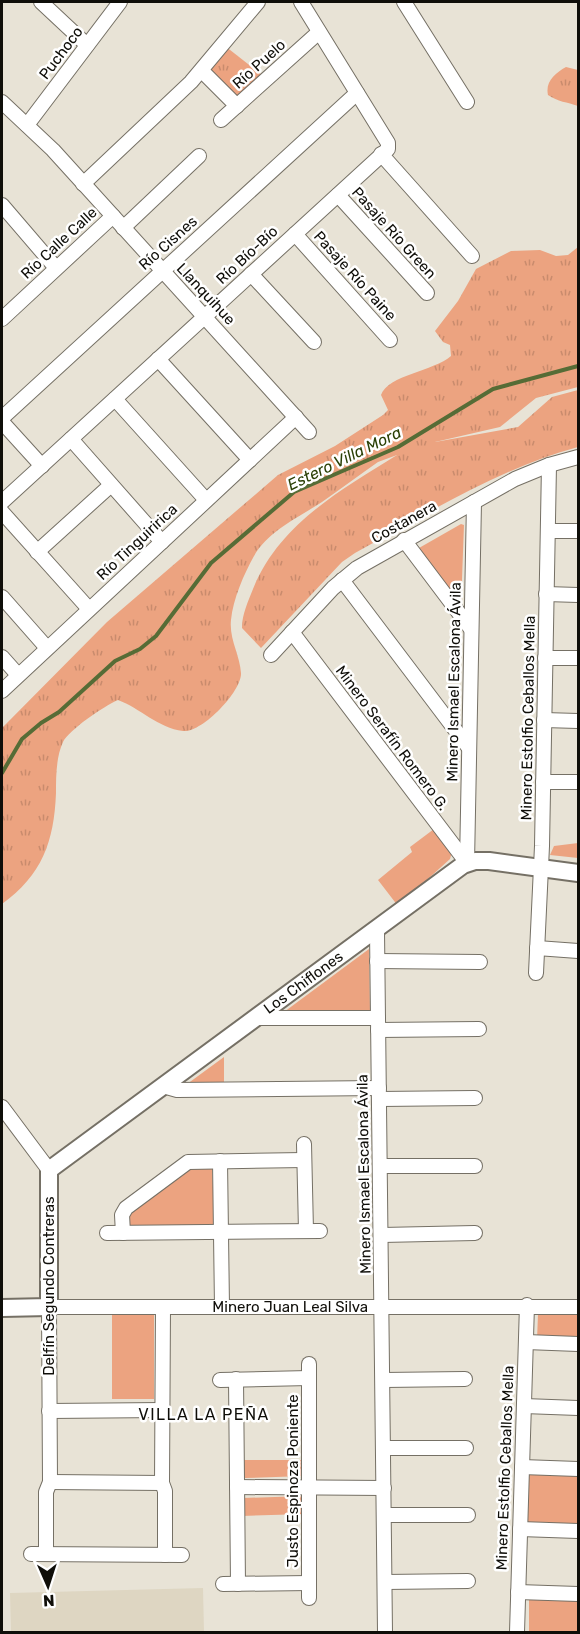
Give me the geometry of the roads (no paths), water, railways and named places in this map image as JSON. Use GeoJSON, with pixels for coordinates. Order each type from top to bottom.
{"type":"FeatureCollection","features":[{"type":"Feature","properties":{"kind":"street"},"geometry":{"type":"LineString","coordinates":[[41,2],[87,45]]}},
{"type":"Feature","properties":{"kind":"street","name":"Puchoco"},"geometry":{"type":"LineString","coordinates":[[27,125],[120,2]]}},
{"type":"Feature","properties":{"kind":"street"},"geometry":{"type":"LineString","coordinates":[[83,184],[202,71],[258,2]]}},
{"type":"Feature","properties":{"kind":"street"},"geometry":{"type":"LineString","coordinates":[[301,2],[388,143],[388,149],[381,154],[472,256]]}},
{"type":"Feature","properties":{"kind":"street"},"geometry":{"type":"LineString","coordinates":[[404,2],[467,102]]}},
{"type":"Feature","properties":{"kind":"street","name":"Río Puelo"},"geometry":{"type":"LineString","coordinates":[[221,120],[319,32]]}},
{"type":"Feature","properties":{"kind":"street"},"geometry":{"type":"LineString","coordinates":[[202,71],[237,106]]}},
{"type":"Feature","properties":{"kind":"street","name":"Río Cisnes"},"geometry":{"type":"LineString","coordinates":[[2,420],[357,93]]}},
{"type":"Feature","properties":{"kind":"street","name":"Llanquihue"},"geometry":{"type":"LineString","coordinates":[[2,102],[27,125],[113,216],[309,432]]}},
{"type":"Feature","properties":{"kind":"street","name":"Río Bío-Bío"},"geometry":{"type":"LineString","coordinates":[[2,502],[381,154]]}},
{"type":"Feature","properties":{"kind":"street"},"geometry":{"type":"LineString","coordinates":[[123,228],[199,156]]}},
{"type":"Feature","properties":{"kind":"street","name":"Pasaje Río Green"},"geometry":{"type":"LineString","coordinates":[[338,195],[427,293]]}},
{"type":"Feature","properties":{"kind":"street"},"geometry":{"type":"LineString","coordinates":[[2,205],[56,268]]}},
{"type":"Feature","properties":{"kind":"street","name":"Río Calle Calle"},"geometry":{"type":"LineString","coordinates":[[2,316],[113,216]]}},
{"type":"Feature","properties":{"kind":"street","name":"Pasaje Río Paine"},"geometry":{"type":"LineString","coordinates":[[295,234],[390,340]]}},
{"type":"Feature","properties":{"kind":"street"},"geometry":{"type":"LineString","coordinates":[[251,274],[314,342]]}},
{"type":"Feature","properties":{"kind":"street"},"geometry":{"type":"LineString","coordinates":[[158,359],[250,460]]}},
{"type":"Feature","properties":{"kind":"street"},"geometry":{"type":"LineString","coordinates":[[115,399],[206,500]]}},
{"type":"Feature","properties":{"kind":"street","name":"Río Tinguiririca"},"geometry":{"type":"LineString","coordinates":[[2,691],[296,417]]}},
{"type":"Feature","properties":{"kind":"street"},"geometry":{"type":"LineString","coordinates":[[2,420],[42,465]]}},
{"type":"Feature","properties":{"kind":"street"},"geometry":{"type":"LineString","coordinates":[[71,439],[162,542]]}},
{"type":"Feature","properties":{"kind":"street","name":"Costanera"},"geometry":{"type":"LineString","coordinates":[[272,655],[342,580],[404,540],[474,502],[549,465],[578,457]]}},
{"type":"Feature","properties":{"kind":"street","name":"Minero Estolfio Ceballos Mella"},"geometry":{"type":"LineString","coordinates":[[536,973],[541,868],[549,465]]}},
{"type":"Feature","properties":{"kind":"street"},"geometry":{"type":"LineString","coordinates":[[37,552],[111,485]]}},
{"type":"Feature","properties":{"kind":"street","name":"Minero Ismael Escalona Ávila"},"geometry":{"type":"LineString","coordinates":[[467,862],[474,502]]}},
{"type":"Feature","properties":{"kind":"street"},"geometry":{"type":"LineString","coordinates":[[2,512],[89,609]]}},
{"type":"Feature","properties":{"kind":"street"},"geometry":{"type":"LineString","coordinates":[[548,531],[579,531]]}},
{"type":"Feature","properties":{"kind":"street"},"geometry":{"type":"LineString","coordinates":[[404,540],[471,629]]}},
{"type":"Feature","properties":{"kind":"street"},"geometry":{"type":"LineString","coordinates":[[342,580],[469,748]]}},
{"type":"Feature","properties":{"kind":"street"},"geometry":{"type":"LineString","coordinates":[[546,594],[579,595]]}},
{"type":"Feature","properties":{"kind":"street"},"geometry":{"type":"LineString","coordinates":[[2,597],[47,648]]}},
{"type":"Feature","properties":{"kind":"street","name":"Minero Serafín Romero G."},"geometry":{"type":"LineString","coordinates":[[292,632],[467,862]]}},
{"type":"Feature","properties":{"kind":"street"},"geometry":{"type":"LineString","coordinates":[[2,657],[18,675]]}},
{"type":"Feature","properties":{"kind":"street"},"geometry":{"type":"LineString","coordinates":[[545,658],[579,658]]}},
{"type":"Feature","properties":{"kind":"street"},"geometry":{"type":"LineString","coordinates":[[544,720],[579,721]]}},
{"type":"Feature","properties":{"kind":"street"},"geometry":{"type":"LineString","coordinates":[[543,782],[579,782]]}},
{"type":"Feature","properties":{"kind":"street"},"geometry":{"type":"LineString","coordinates":[[467,862],[483,860],[579,873]]}},
{"type":"Feature","properties":{"kind":"street","name":"Los Chiflones"},"geometry":{"type":"LineString","coordinates":[[49,1170],[377,931],[467,862]]}},
{"type":"Feature","properties":{"kind":"street","name":"Minero Ismael Escalona Ávila"},"geometry":{"type":"LineString","coordinates":[[377,931],[384,1380],[385,1632]]}},
{"type":"Feature","properties":{"kind":"street"},"geometry":{"type":"LineString","coordinates":[[537,948],[579,951]]}},
{"type":"Feature","properties":{"kind":"street"},"geometry":{"type":"LineString","coordinates":[[377,961],[480,962]]}},
{"type":"Feature","properties":{"kind":"street"},"geometry":{"type":"LineString","coordinates":[[256,1018],[479,1029]]}},
{"type":"Feature","properties":{"kind":"street"},"geometry":{"type":"LineString","coordinates":[[163,1086],[177,1090],[380,1093],[475,1098]]}},
{"type":"Feature","properties":{"kind":"street"},"geometry":{"type":"LineString","coordinates":[[2,1107],[49,1170]]}},
{"type":"Feature","properties":{"kind":"street"},"geometry":{"type":"LineString","coordinates":[[106,1233],[313,1231],[304,1144]]}},
{"type":"Feature","properties":{"kind":"street"},"geometry":{"type":"LineString","coordinates":[[123,1233],[122,1215],[126,1208],[188,1162],[304,1160]]}},
{"type":"Feature","properties":{"kind":"street"},"geometry":{"type":"LineString","coordinates":[[220,1161],[222,1307]]}},
{"type":"Feature","properties":{"kind":"street"},"geometry":{"type":"LineString","coordinates":[[381,1166],[475,1166]]}},
{"type":"Feature","properties":{"kind":"street","name":"Delfín Segundo Contreras"},"geometry":{"type":"LineString","coordinates":[[46,1554],[46,1492],[50,1482],[49,1170]]}},
{"type":"Feature","properties":{"kind":"street"},"geometry":{"type":"LineString","coordinates":[[382,1235],[476,1233]]}},
{"type":"Feature","properties":{"kind":"street","name":"Minero Estolfio Ceballos Mella"},"geometry":{"type":"LineString","coordinates":[[517,1632],[527,1305]]}},
{"type":"Feature","properties":{"kind":"street","name":"Minero Juan Leal Silva"},"geometry":{"type":"LineString","coordinates":[[2,1308],[527,1305],[579,1307]]}},
{"type":"Feature","properties":{"kind":"street"},"geometry":{"type":"LineString","coordinates":[[163,1307],[162,1483],[165,1491],[165,1555]]}},
{"type":"Feature","properties":{"kind":"street"},"geometry":{"type":"LineString","coordinates":[[526,1342],[579,1344]]}},
{"type":"Feature","properties":{"kind":"street","name":"Justo Espinoza Poniente"},"geometry":{"type":"LineString","coordinates":[[236,1380],[309,1371],[309,1598]]}},
{"type":"Feature","properties":{"kind":"street"},"geometry":{"type":"LineString","coordinates":[[384,1380],[465,1379]]}},
{"type":"Feature","properties":{"kind":"street"},"geometry":{"type":"LineString","coordinates":[[220,1380],[236,1380],[238,1584]]}},
{"type":"Feature","properties":{"kind":"street"},"geometry":{"type":"LineString","coordinates":[[524,1406],[579,1408]]}},
{"type":"Feature","properties":{"kind":"street"},"geometry":{"type":"LineString","coordinates":[[49,1411],[163,1410]]}},
{"type":"Feature","properties":{"kind":"street"},"geometry":{"type":"LineString","coordinates":[[384,1448],[466,1448]]}},
{"type":"Feature","properties":{"kind":"street"},"geometry":{"type":"LineString","coordinates":[[522,1467],[579,1469]]}},
{"type":"Feature","properties":{"kind":"street"},"geometry":{"type":"LineString","coordinates":[[50,1482],[162,1483]]}},
{"type":"Feature","properties":{"kind":"street"},"geometry":{"type":"LineString","coordinates":[[237,1487],[384,1488]]}},
{"type":"Feature","properties":{"kind":"street"},"geometry":{"type":"LineString","coordinates":[[384,1515],[468,1515]]}},
{"type":"Feature","properties":{"kind":"street"},"geometry":{"type":"LineString","coordinates":[[520,1529],[579,1531]]}},
{"type":"Feature","properties":{"kind":"street"},"geometry":{"type":"LineString","coordinates":[[31,1554],[182,1555]]}},
{"type":"Feature","properties":{"kind":"street"},"geometry":{"type":"LineString","coordinates":[[385,1582],[468,1581]]}},
{"type":"Feature","properties":{"kind":"street"},"geometry":{"type":"LineString","coordinates":[[223,1584],[309,1583]]}},
{"type":"Feature","properties":{"kind":"street"},"geometry":{"type":"LineString","coordinates":[[518,1592],[579,1594]]}},
{"type":"Feature","properties":{"kind":"waterway","name":"Estero Villa Mora"},"geometry":{"type":"LineString","coordinates":[[2,773],[22,739],[59,712],[115,661],[140,649],[156,636],[211,563],[294,492],[398,447],[493,389],[578,366]]}},
{"type":"Feature","properties":{"kind":"district","name":"VILLA LA PEÑA"},"geometry":{"type":"Point","coordinates":[204,1414]}}]}
